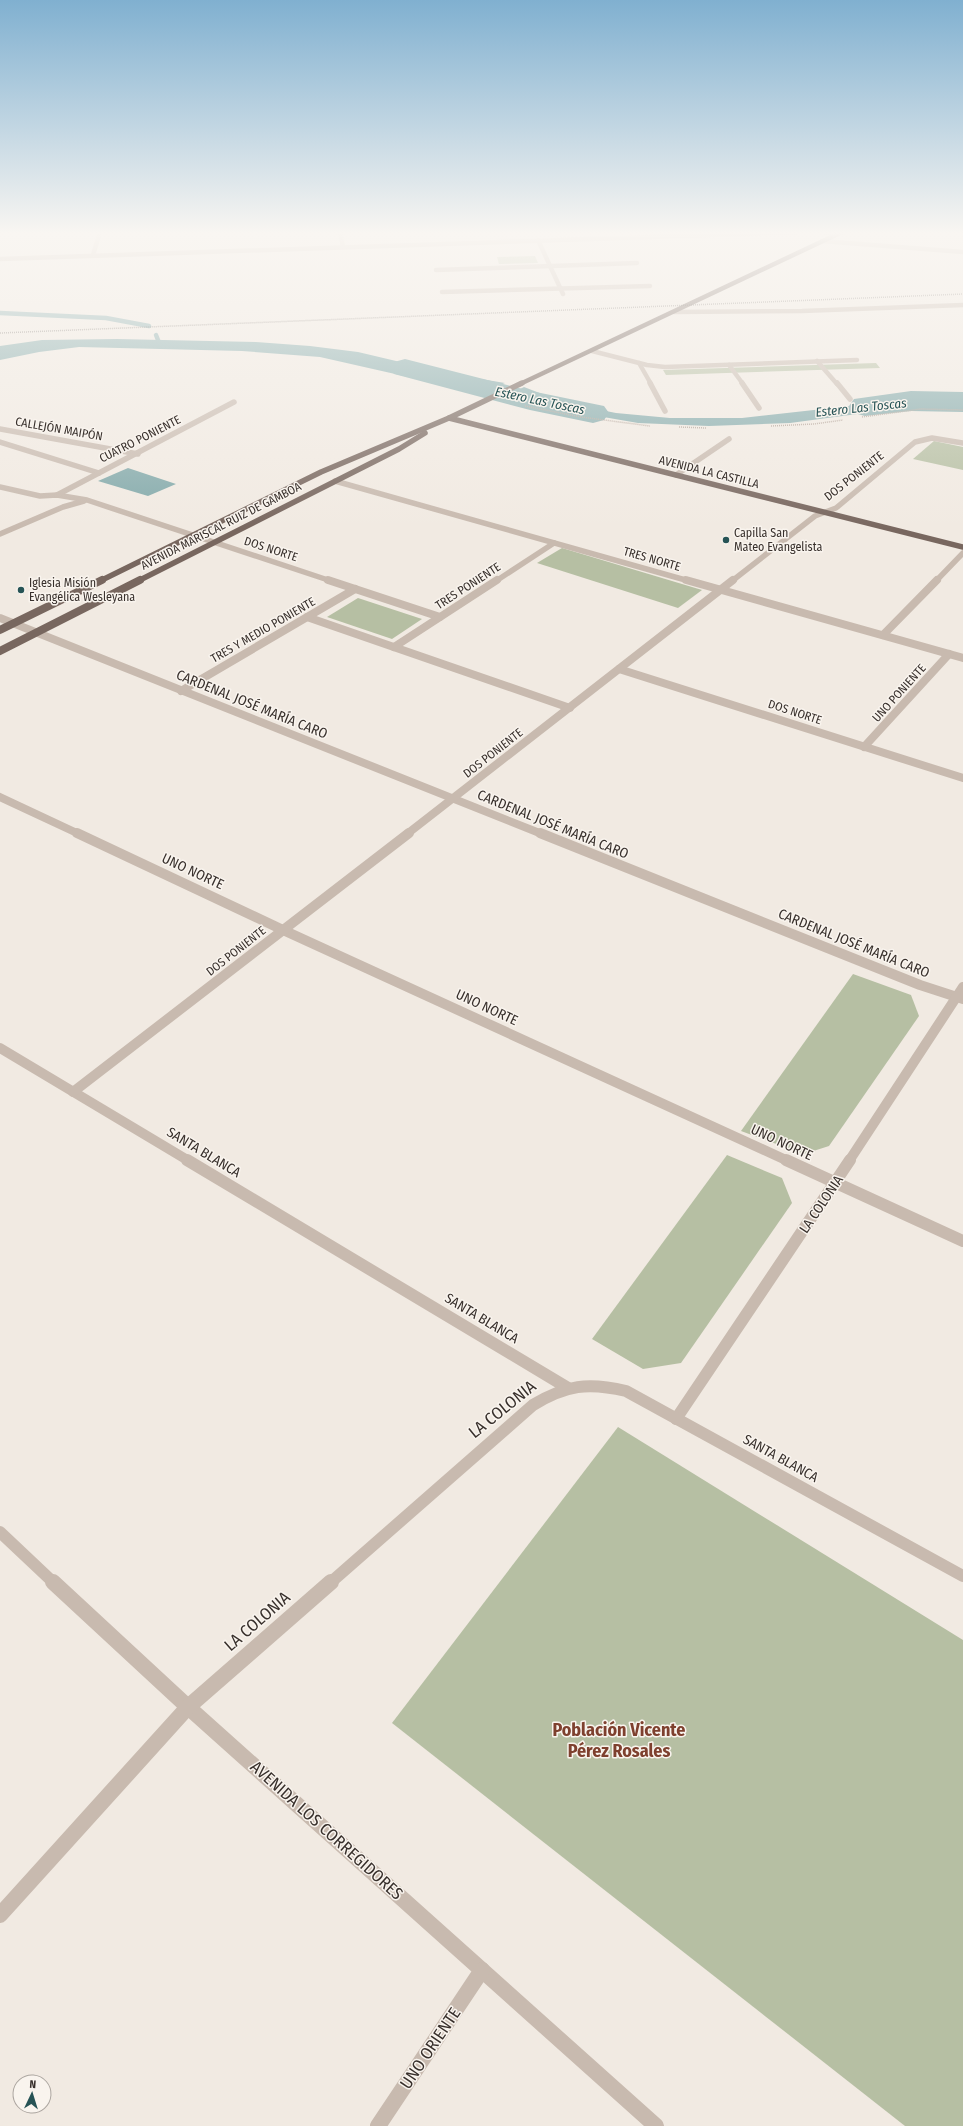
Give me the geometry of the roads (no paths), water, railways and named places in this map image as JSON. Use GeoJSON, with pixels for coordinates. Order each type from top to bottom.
{"type":"FeatureCollection","features":[{"type":"Feature","properties":{"kind":"main road","name":"AVENIDA MARISCAL RUIZ DE GAMBOA"},"geometry":{"type":"LineString","coordinates":[[0,630],[321,472],[449,418],[634,331]]}},
{"type":"Feature","properties":{"kind":"main road","name":"AVENIDA MARISCAL RUIZ DE GAMBOA"},"geometry":{"type":"LineString","coordinates":[[0,651],[399,449],[449,418]]}},
{"type":"Feature","properties":{"kind":"main road","name":"AVENIDA LA CASTILLA"},"geometry":{"type":"LineString","coordinates":[[449,418],[963,547]]}},
{"type":"Feature","properties":{"kind":"street"},"geometry":{"type":"LineString","coordinates":[[592,351],[639,363],[665,367],[857,360]]}},
{"type":"Feature","properties":{"kind":"street"},"geometry":{"type":"LineString","coordinates":[[817,361],[850,399]]}},
{"type":"Feature","properties":{"kind":"street"},"geometry":{"type":"LineString","coordinates":[[639,363],[665,411]]}},
{"type":"Feature","properties":{"kind":"street"},"geometry":{"type":"LineString","coordinates":[[729,364],[760,408]]}},
{"type":"Feature","properties":{"kind":"street","name":"CUATRO PONIENTE"},"geometry":{"type":"LineString","coordinates":[[57,495],[138,454],[234,402]]}},
{"type":"Feature","properties":{"kind":"street","name":"CALLEJÓN MAIPÓN"},"geometry":{"type":"LineString","coordinates":[[0,429],[138,454]]}},
{"type":"Feature","properties":{"kind":"street","name":"DOS PONIENTE"},"geometry":{"type":"LineString","coordinates":[[73,1092],[453,799],[815,516],[836,508],[916,442],[929,438],[963,443]]}},
{"type":"Feature","properties":{"kind":"street"},"geometry":{"type":"LineString","coordinates":[[676,475],[729,439]]}},
{"type":"Feature","properties":{"kind":"street","name":"CALLEJÓN MAIPÓN"},"geometry":{"type":"LineString","coordinates":[[0,442],[99,473]]}},
{"type":"Feature","properties":{"kind":"street","name":"TRES NORTE"},"geometry":{"type":"LineString","coordinates":[[335,481],[963,658]]}},
{"type":"Feature","properties":{"kind":"street","name":"DOS NORTE"},"geometry":{"type":"LineString","coordinates":[[0,487],[40,496],[57,495],[86,500],[440,617]]}},
{"type":"Feature","properties":{"kind":"street"},"geometry":{"type":"LineString","coordinates":[[0,534],[63,507],[86,500]]}},
{"type":"Feature","properties":{"kind":"street","name":"TRES PONIENTE"},"geometry":{"type":"LineString","coordinates":[[394,647],[554,543]]}},
{"type":"Feature","properties":{"kind":"street"},"geometry":{"type":"LineString","coordinates":[[883,635],[963,553]]}},
{"type":"Feature","properties":{"kind":"street","name":"TRES Y MEDIO PONIENTE"},"geometry":{"type":"LineString","coordinates":[[181,691],[355,589]]}},
{"type":"Feature","properties":{"kind":"street"},"geometry":{"type":"LineString","coordinates":[[307,617],[570,708]]}},
{"type":"Feature","properties":{"kind":"street","name":"CARDENAL JOSÉ MARÍA CARO"},"geometry":{"type":"LineString","coordinates":[[0,618],[913,982],[960,998]]}},
{"type":"Feature","properties":{"kind":"street","name":"UNO PONIENTE"},"geometry":{"type":"LineString","coordinates":[[864,747],[949,654]]}},
{"type":"Feature","properties":{"kind":"street","name":"DOS NORTE"},"geometry":{"type":"LineString","coordinates":[[619,669],[963,778]]}},
{"type":"Feature","properties":{"kind":"street","name":"UNO NORTE"},"geometry":{"type":"LineString","coordinates":[[0,797],[283,930],[963,1241]]}},
{"type":"Feature","properties":{"kind":"street","name":"LA COLONIA"},"geometry":{"type":"LineString","coordinates":[[676,1419],[960,998],[963,987]]}},
{"type":"Feature","properties":{"kind":"street","name":"SANTA BLANCA"},"geometry":{"type":"LineString","coordinates":[[0,1048],[568,1388],[600,1384],[626,1391],[963,1576]]}},
{"type":"Feature","properties":{"kind":"street","name":"LA COLONIA"},"geometry":{"type":"LineString","coordinates":[[0,1915],[188,1707],[533,1405],[551,1393],[568,1388]]}},
{"type":"Feature","properties":{"kind":"street","name":"AVENIDA LOS CORREGIDORES"},"geometry":{"type":"LineString","coordinates":[[0,1532],[188,1707],[656,2126]]}},
{"type":"Feature","properties":{"kind":"street","name":"UNO ORIENTE"},"geometry":{"type":"LineString","coordinates":[[378,2126],[482,1970]]}},
{"type":"Feature","properties":{"kind":"water"},"geometry":{"type":"Polygon","coordinates":[[[117,339],[256,342],[310,346],[358,352],[451,374],[505,383],[479,393],[320,357],[242,351],[79,347],[39,352],[0,360],[0,346],[42,340],[117,339]]]}},
{"type":"Feature","properties":{"kind":"water"},"geometry":{"type":"Polygon","coordinates":[[[524,387],[555,399],[581,406],[616,413],[670,418],[742,418],[895,401],[963,403],[963,408],[902,408],[790,423],[709,426],[638,423],[500,399],[524,387]]]}},
{"type":"Feature","properties":{"kind":"water"},"geometry":{"type":"Polygon","coordinates":[[[128,468],[176,484],[148,496],[98,481],[128,468]]]}},
{"type":"Feature","properties":{"kind":"waterway"},"geometry":{"type":"LineString","coordinates":[[156,335],[160,345]]}},
{"type":"Feature","properties":{"kind":"waterway","name":"Estero Las Toscas"},"geometry":{"type":"LineString","coordinates":[[405,368],[530,400],[593,413]]}},
{"type":"Feature","properties":{"kind":"waterway","name":"Estero Las Toscas"},"geometry":{"type":"LineString","coordinates":[[865,406],[911,401],[963,402]]}},
{"type":"Feature","properties":{"kind":"railway"},"geometry":{"type":"LineString","coordinates":[[0,333],[44,331]]}},
{"type":"Feature","properties":{"kind":"place","name":"Capilla San Mateo Evangelista"},"geometry":{"type":"Point","coordinates":[726,540]}},
{"type":"Feature","properties":{"kind":"place","name":"Iglesia Misión Evangélica Wesleyana"},"geometry":{"type":"Point","coordinates":[21,590]}},
{"type":"Feature","properties":{"kind":"district","name":"Población Vicente Pérez Rosales"},"geometry":{"type":"Point","coordinates":[619,1740]}}]}
